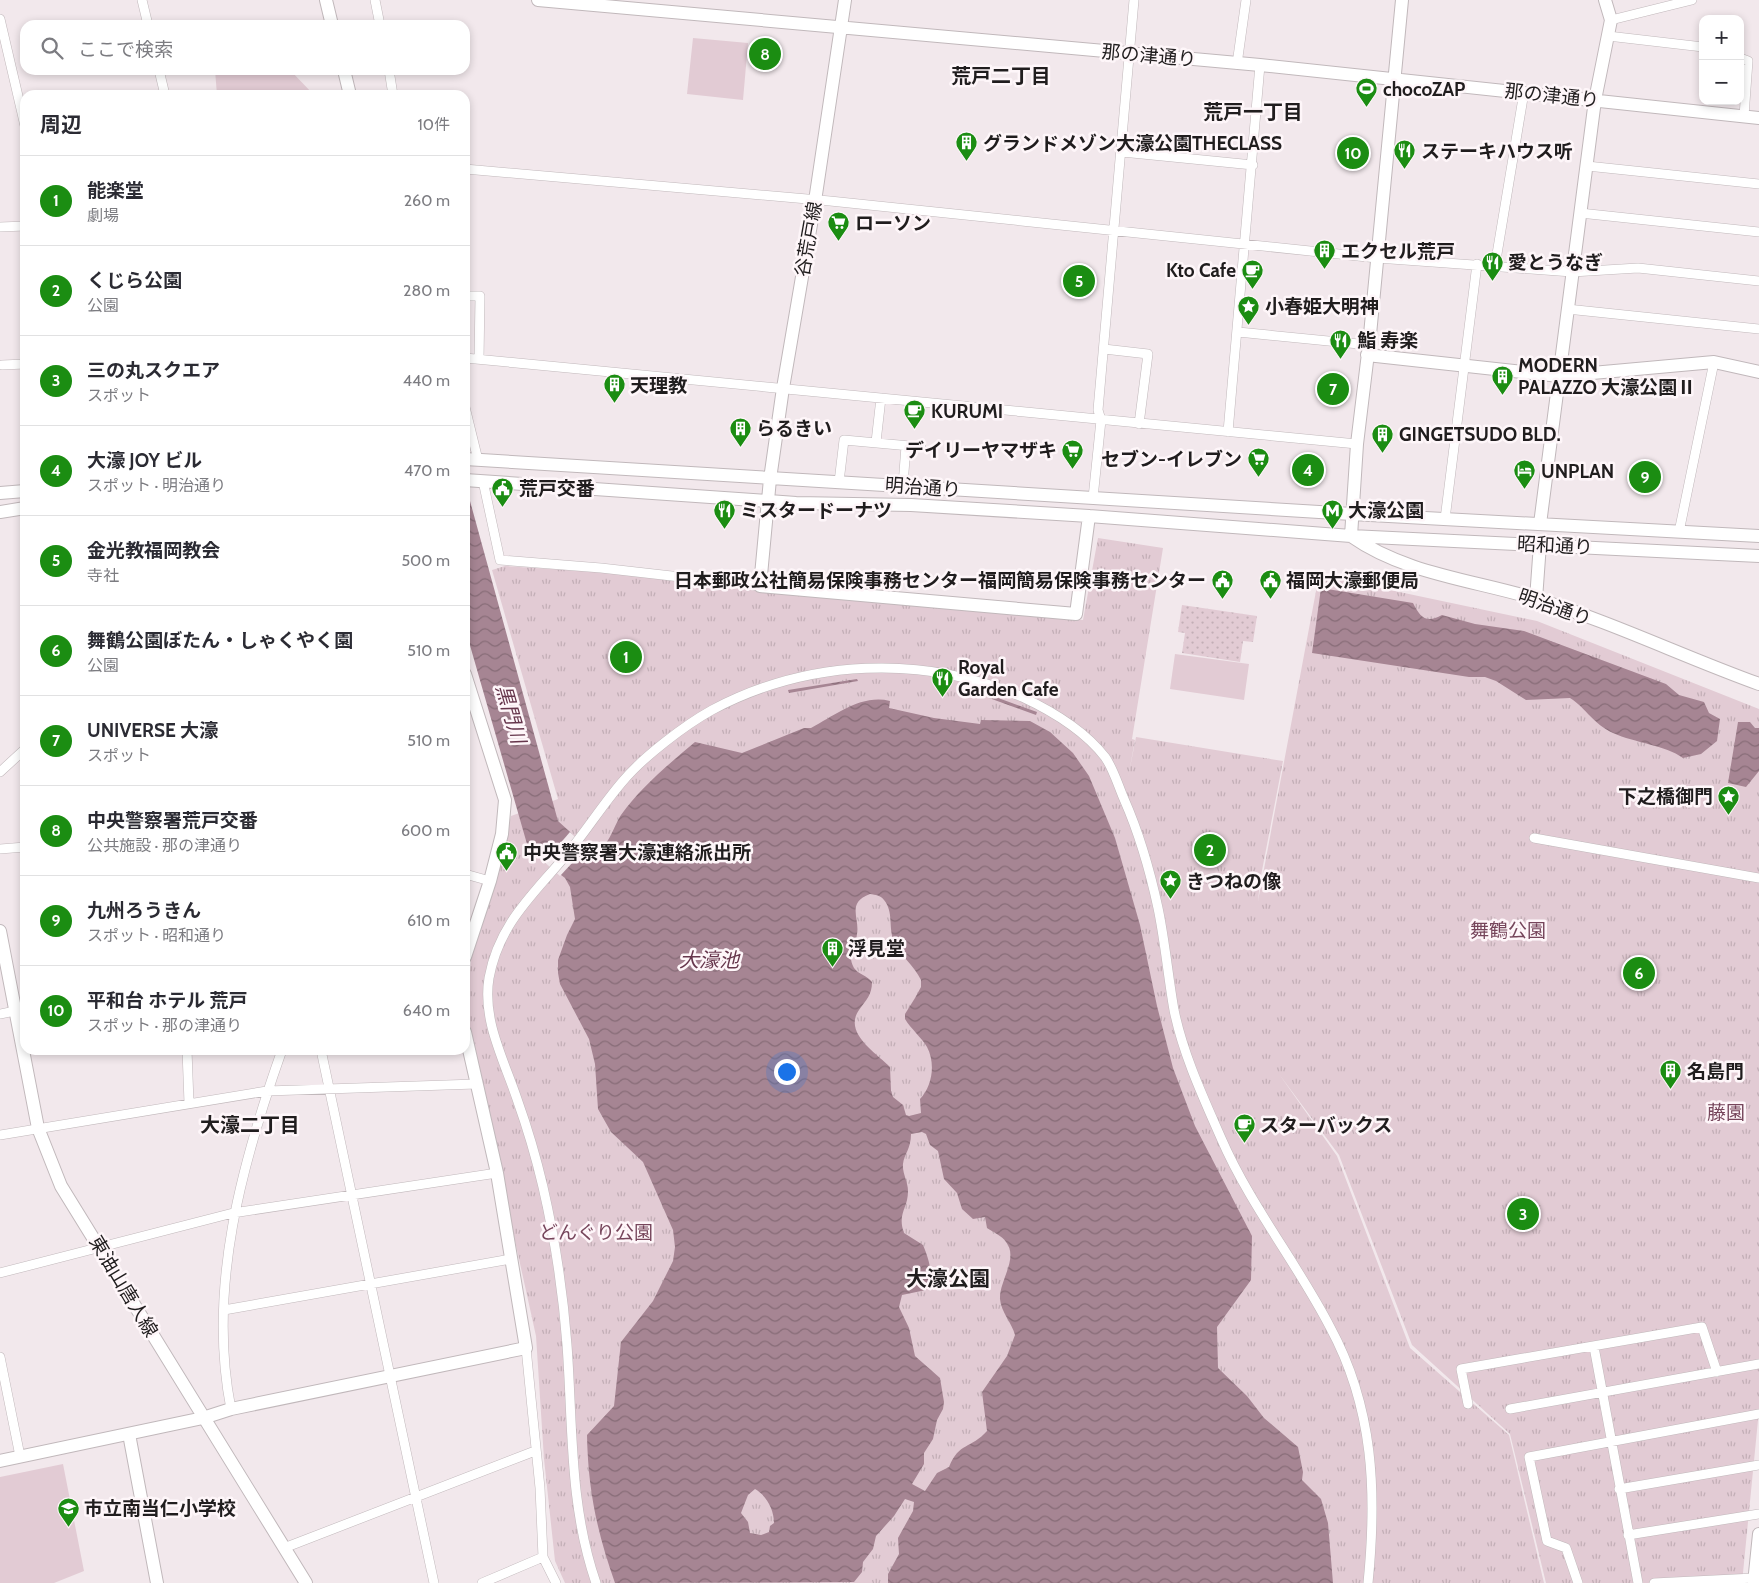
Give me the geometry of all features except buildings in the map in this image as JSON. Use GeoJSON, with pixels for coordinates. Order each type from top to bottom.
{"type":"FeatureCollection","features":[{"type":"Feature","properties":{"kind":"street"},"geometry":{"type":"LineString","coordinates":[[142,0],[147,20]]}},
{"type":"Feature","properties":{"kind":"street"},"geometry":{"type":"LineString","coordinates":[[326,0],[331,20]]}},
{"type":"Feature","properties":{"kind":"street"},"geometry":{"type":"LineString","coordinates":[[375,0],[379,20]]}},
{"type":"Feature","properties":{"kind":"street","name":"那の津通り"},"geometry":{"type":"LineString","coordinates":[[538,0],[1260,65],[1759,118]]}},
{"type":"Feature","properties":{"kind":"street","name":"谷荒戸線"},"geometry":{"type":"LineString","coordinates":[[760,586],[770,479],[783,388],[815,201],[846,0]]}},
{"type":"Feature","properties":{"kind":"street"},"geometry":{"type":"LineString","coordinates":[[1092,498],[1101,420],[1098,410],[1131,53],[1134,0]]}},
{"type":"Feature","properties":{"kind":"street"},"geometry":{"type":"LineString","coordinates":[[1236,64],[1246,0]]}},
{"type":"Feature","properties":{"kind":"street"},"geometry":{"type":"LineString","coordinates":[[1351,536],[1357,444],[1402,0]]}},
{"type":"Feature","properties":{"kind":"street"},"geometry":{"type":"LineString","coordinates":[[1540,524],[1595,100],[1611,20],[1605,0]]}},
{"type":"Feature","properties":{"kind":"street"},"geometry":{"type":"LineString","coordinates":[[1611,20],[1692,0]]}},
{"type":"Feature","properties":{"kind":"street"},"geometry":{"type":"LineString","coordinates":[[0,19],[20,105]]}},
{"type":"Feature","properties":{"kind":"street"},"geometry":{"type":"LineString","coordinates":[[1608,36],[1699,47]]}},
{"type":"Feature","properties":{"kind":"street"},"geometry":{"type":"LineString","coordinates":[[1744,60],[1748,61],[1744,116]]}},
{"type":"Feature","properties":{"kind":"street"},"geometry":{"type":"LineString","coordinates":[[1228,432],[1253,165],[1260,65]]}},
{"type":"Feature","properties":{"kind":"street"},"geometry":{"type":"LineString","coordinates":[[160,75],[164,90]]}},
{"type":"Feature","properties":{"kind":"street"},"geometry":{"type":"LineString","coordinates":[[345,75],[349,90]]}},
{"type":"Feature","properties":{"kind":"street"},"geometry":{"type":"LineString","coordinates":[[389,75],[393,90]]}},
{"type":"Feature","properties":{"kind":"street"},"geometry":{"type":"LineString","coordinates":[[1495,266],[1524,92]]}},
{"type":"Feature","properties":{"kind":"street"},"geometry":{"type":"LineString","coordinates":[[1122,152],[1253,165]]}},
{"type":"Feature","properties":{"kind":"street"},"geometry":{"type":"LineString","coordinates":[[1587,166],[1759,184]]}},
{"type":"Feature","properties":{"kind":"street"},"geometry":{"type":"LineString","coordinates":[[470,168],[815,201],[1377,258],[1572,272],[1638,268],[1759,281]]}},
{"type":"Feature","properties":{"kind":"street"},"geometry":{"type":"LineString","coordinates":[[1580,213],[1759,232]]}},
{"type":"Feature","properties":{"kind":"street"},"geometry":{"type":"LineString","coordinates":[[0,227],[20,226]]}},
{"type":"Feature","properties":{"kind":"street"},"geometry":{"type":"LineString","coordinates":[[1445,519],[1477,264]]}},
{"type":"Feature","properties":{"kind":"street"},"geometry":{"type":"LineString","coordinates":[[470,296],[480,296],[479,359]]}},
{"type":"Feature","properties":{"kind":"street"},"geometry":{"type":"LineString","coordinates":[[1568,309],[1759,330]]}},
{"type":"Feature","properties":{"kind":"street"},"geometry":{"type":"LineString","coordinates":[[1238,332],[1368,350],[1464,366],[1559,376],[1714,362],[1759,372]]}},
{"type":"Feature","properties":{"kind":"street"},"geometry":{"type":"LineString","coordinates":[[1104,349],[1148,354],[1139,424]]}},
{"type":"Feature","properties":{"kind":"street"},"geometry":{"type":"LineString","coordinates":[[470,358],[652,378],[783,388],[1357,444]]}},
{"type":"Feature","properties":{"kind":"street"},"geometry":{"type":"LineString","coordinates":[[1679,532],[1714,362]]}},
{"type":"Feature","properties":{"kind":"street"},"geometry":{"type":"LineString","coordinates":[[2,365],[20,364]]}},
{"type":"Feature","properties":{"kind":"street"},"geometry":{"type":"LineString","coordinates":[[876,442],[881,398]]}},
{"type":"Feature","properties":{"kind":"street"},"geometry":{"type":"LineString","coordinates":[[839,482],[844,440],[921,447]]}},
{"type":"Feature","properties":{"kind":"street"},"geometry":{"type":"LineString","coordinates":[[903,486],[906,446]]}},
{"type":"Feature","properties":{"kind":"street","name":"明治通り"},"geometry":{"type":"LineString","coordinates":[[471,459],[1352,514]]}},
{"type":"Feature","properties":{"kind":"street"},"geometry":{"type":"LineString","coordinates":[[473,480],[500,560],[601,568],[760,586],[1076,614],[1089,516]]}},
{"type":"Feature","properties":{"kind":"street","name":"明治通り"},"geometry":{"type":"LineString","coordinates":[[473,480],[768,500],[911,505],[1089,516],[1351,536],[1372,550],[1394,561],[1536,599],[1759,684]]}},
{"type":"Feature","properties":{"kind":"street"},"geometry":{"type":"LineString","coordinates":[[0,493],[20,491]]}},
{"type":"Feature","properties":{"kind":"street"},"geometry":{"type":"LineString","coordinates":[[0,512],[20,509]]}},
{"type":"Feature","properties":{"kind":"street","name":"昭和通り"},"geometry":{"type":"LineString","coordinates":[[1352,514],[1759,536]]}},
{"type":"Feature","properties":{"kind":"street","name":"昭和通り"},"geometry":{"type":"LineString","coordinates":[[1351,536],[1759,556]]}},
{"type":"Feature","properties":{"kind":"street"},"geometry":{"type":"LineString","coordinates":[[1536,599],[1540,544]]}},
{"type":"Feature","properties":{"kind":"street"},"geometry":{"type":"LineString","coordinates":[[596,1583],[577,1511],[570,1442],[568,1353],[559,1273],[541,1182],[519,1104],[492,1029],[487,996],[489,979],[502,934],[523,904],[578,840],[628,774],[680,731],[711,711],[748,694],[796,679],[852,668],[894,667],[938,671],[980,680],[1063,718],[1106,758],[1136,828],[1158,907],[1175,1016],[1200,1090],[1238,1175],[1325,1317],[1344,1354],[1363,1414],[1373,1476],[1373,1514],[1368,1583]]}},
{"type":"Feature","properties":{"kind":"street"},"geometry":{"type":"LineString","coordinates":[[470,690],[505,800],[502,834],[490,881],[470,942]]}},
{"type":"Feature","properties":{"kind":"street"},"geometry":{"type":"LineString","coordinates":[[0,772],[20,754]]}},
{"type":"Feature","properties":{"kind":"street"},"geometry":{"type":"LineString","coordinates":[[1534,838],[1759,878]]}},
{"type":"Feature","properties":{"kind":"street"},"geometry":{"type":"LineString","coordinates":[[0,849],[20,847]]}},
{"type":"Feature","properties":{"kind":"street"},"geometry":{"type":"LineString","coordinates":[[470,875],[490,881]]}},
{"type":"Feature","properties":{"kind":"street","name":"東油山唐人線"},"geometry":{"type":"LineString","coordinates":[[0,931],[20,1040]]}},
{"type":"Feature","properties":{"kind":"street"},"geometry":{"type":"LineString","coordinates":[[0,1014],[14,1011]]}},
{"type":"Feature","properties":{"kind":"street","name":"東油山唐人線"},"geometry":{"type":"LineString","coordinates":[[23,1055],[38,1128],[61,1186],[306,1583]]}},
{"type":"Feature","properties":{"kind":"street"},"geometry":{"type":"LineString","coordinates":[[187,1055],[189,1103]]}},
{"type":"Feature","properties":{"kind":"street"},"geometry":{"type":"LineString","coordinates":[[231,1409],[224,1341],[224,1310],[233,1214],[268,1091],[280,1055]]}},
{"type":"Feature","properties":{"kind":"street"},"geometry":{"type":"LineString","coordinates":[[322,1055],[434,1583]]}},
{"type":"Feature","properties":{"kind":"street"},"geometry":{"type":"LineString","coordinates":[[470,1055],[497,1173],[526,1348],[534,1450],[540,1488],[543,1557],[556,1583]]}},
{"type":"Feature","properties":{"kind":"street"},"geometry":{"type":"LineString","coordinates":[[0,1136],[38,1128],[268,1091],[476,1084]]}},
{"type":"Feature","properties":{"kind":"street"},"geometry":{"type":"LineString","coordinates":[[0,1273],[233,1214],[497,1173]]}},
{"type":"Feature","properties":{"kind":"street"},"geometry":{"type":"LineString","coordinates":[[224,1310],[512,1260]]}},
{"type":"Feature","properties":{"kind":"street"},"geometry":{"type":"LineString","coordinates":[[1468,1404],[1461,1369],[1702,1327],[1717,1372]]}},
{"type":"Feature","properties":{"kind":"street"},"geometry":{"type":"LineString","coordinates":[[1594,1347],[1638,1583]]}},
{"type":"Feature","properties":{"kind":"street"},"geometry":{"type":"LineString","coordinates":[[0,1461],[203,1418],[231,1409],[526,1348]]}},
{"type":"Feature","properties":{"kind":"street"},"geometry":{"type":"LineString","coordinates":[[0,1357],[20,1456]]}},
{"type":"Feature","properties":{"kind":"street"},"geometry":{"type":"LineString","coordinates":[[1510,1409],[1759,1364]]}},
{"type":"Feature","properties":{"kind":"street"},"geometry":{"type":"LineString","coordinates":[[1578,1583],[1566,1548],[1547,1541],[1529,1457],[1610,1440],[1759,1414]]}},
{"type":"Feature","properties":{"kind":"street"},"geometry":{"type":"LineString","coordinates":[[129,1434],[157,1583]]}},
{"type":"Feature","properties":{"kind":"street"},"geometry":{"type":"LineString","coordinates":[[284,1548],[534,1450]]}},
{"type":"Feature","properties":{"kind":"street"},"geometry":{"type":"LineString","coordinates":[[1619,1489],[1759,1465]]}},
{"type":"Feature","properties":{"kind":"street"},"geometry":{"type":"LineString","coordinates":[[1628,1535],[1759,1514]]}},
{"type":"Feature","properties":{"kind":"street"},"geometry":{"type":"LineString","coordinates":[[1654,1583],[1754,1581],[1759,1534]]}},
{"type":"Feature","properties":{"kind":"street"},"geometry":{"type":"LineString","coordinates":[[482,1583],[543,1557]]}},
{"type":"Feature","properties":{"kind":"green space"},"geometry":{"type":"Polygon","coordinates":[[[693,38],[748,43],[743,100],[687,94],[693,38]]]}},
{"type":"Feature","properties":{"kind":"green space"},"geometry":{"type":"Polygon","coordinates":[[[215,75],[295,75],[309,90],[217,90],[215,75]]]}},
{"type":"Feature","properties":{"kind":"green space","name":"大濠公園"},"geometry":{"type":"Polygon","coordinates":[[[1098,538],[1163,548],[1132,739],[1135,740],[1128,778],[1136,737],[1283,761],[1260,881],[1248,885],[1260,882],[1258,901],[1319,575],[1537,621],[1759,709],[1759,1410],[1742,1583],[1546,1583],[1510,1434],[1412,1345],[1339,1155],[1279,1074],[1337,1156],[1410,1348],[1509,1435],[1544,1583],[565,1583],[555,1561],[544,1459],[536,1336],[470,1037],[471,959],[511,816],[558,799],[492,570],[505,566],[596,572],[1083,620],[1098,538]]]}},
{"type":"Feature","properties":{"kind":"green space"},"geometry":{"type":"Polygon","coordinates":[[[1182,605],[1257,616],[1253,642],[1243,641],[1240,662],[1182,653],[1185,633],[1178,632],[1182,605]]]}},
{"type":"Feature","properties":{"kind":"green space"},"geometry":{"type":"Polygon","coordinates":[[[1175,654],[1249,664],[1244,700],[1170,689],[1175,654]]]}},
{"type":"Feature","properties":{"kind":"green space"},"geometry":{"type":"Polygon","coordinates":[[[63,1464],[84,1571],[54,1583],[0,1583],[0,1477],[63,1464]]]}},
{"type":"Feature","properties":{"kind":"water","name":"大濠池"},"geometry":{"type":"Polygon","coordinates":[[[470,501],[558,821],[591,851],[597,850],[606,843],[621,815],[637,795],[695,742],[742,753],[804,728],[811,728],[849,707],[869,700],[890,701],[889,708],[934,718],[980,724],[981,720],[1030,721],[1050,732],[1073,753],[1089,776],[1115,838],[1140,925],[1157,1006],[1173,1068],[1195,1126],[1252,1236],[1251,1280],[1217,1327],[1218,1368],[1247,1396],[1264,1418],[1298,1447],[1303,1472],[1302,1480],[1321,1499],[1328,1523],[1333,1583],[888,1583],[888,1574],[899,1554],[898,1538],[913,1511],[914,1502],[905,1499],[894,1516],[876,1536],[873,1549],[863,1562],[862,1572],[854,1582],[615,1583],[598,1528],[589,1474],[587,1435],[614,1406],[621,1342],[653,1301],[673,1261],[675,1247],[673,1230],[643,1162],[611,1132],[598,1109],[595,1064],[589,1039],[560,984],[558,973],[558,960],[575,919],[570,887],[565,878],[544,862],[527,844],[470,645],[470,501]],[[870,894],[858,902],[856,906],[857,934],[851,958],[854,968],[872,982],[872,987],[870,994],[855,1018],[855,1027],[863,1042],[890,1067],[893,1097],[903,1105],[906,1115],[909,1116],[921,1113],[920,1099],[930,1081],[932,1067],[927,1047],[905,1019],[905,1014],[921,987],[921,980],[894,941],[889,910],[884,900],[870,894]],[[922,1132],[911,1134],[910,1144],[903,1164],[908,1197],[902,1216],[902,1226],[904,1233],[923,1245],[931,1274],[926,1290],[902,1295],[899,1307],[909,1328],[915,1356],[940,1378],[944,1402],[943,1409],[937,1420],[933,1439],[924,1453],[924,1464],[912,1484],[925,1491],[937,1473],[949,1467],[961,1449],[976,1441],[987,1431],[982,1392],[1007,1356],[1015,1335],[1002,1308],[1000,1299],[1002,1285],[1010,1262],[1009,1248],[1002,1238],[987,1228],[985,1217],[973,1219],[962,1209],[957,1193],[944,1179],[938,1151],[930,1145],[926,1134],[922,1132]],[[755,1489],[748,1495],[741,1513],[748,1522],[750,1533],[761,1535],[769,1532],[770,1526],[774,1523],[773,1513],[763,1495],[755,1489]]]}},
{"type":"Feature","properties":{"kind":"water"},"geometry":{"type":"Polygon","coordinates":[[[1321,588],[1413,603],[1418,612],[1428,619],[1442,615],[1475,624],[1524,631],[1666,684],[1679,695],[1704,702],[1709,713],[1720,719],[1717,741],[1701,754],[1683,758],[1668,750],[1613,733],[1595,721],[1570,698],[1526,700],[1496,681],[1485,677],[1469,677],[1312,653],[1321,588]]]}},
{"type":"Feature","properties":{"kind":"water"},"geometry":{"type":"Polygon","coordinates":[[[857,679],[858,681],[789,693],[788,690],[857,679]]]}},
{"type":"Feature","properties":{"kind":"water"},"geometry":{"type":"Polygon","coordinates":[[[990,695],[1037,712],[1036,715],[989,698],[990,695]]]}},
{"type":"Feature","properties":{"kind":"water"},"geometry":{"type":"Polygon","coordinates":[[[1738,722],[1750,722],[1755,728],[1759,728],[1759,771],[1746,787],[1728,783],[1738,722]]]}},
{"type":"Feature","properties":{"kind":"pier"},"geometry":{"type":"Polygon","coordinates":[[[570,832],[587,847],[560,876],[544,862],[570,832]]]}},
{"type":"Feature","properties":{"kind":"place","name":"中央警察署荒戸交番"},"geometry":{"type":"Point","coordinates":[765,54]}},
{"type":"Feature","properties":{"kind":"place","name":"chocoZAP"},"geometry":{"type":"Point","coordinates":[1367,108]}},
{"type":"Feature","properties":{"kind":"place","name":"平和台 ホテル 荒戸"},"geometry":{"type":"Point","coordinates":[1353,153]}},
{"type":"Feature","properties":{"kind":"place","name":"グランドメゾン大濠公園THECLASS"},"geometry":{"type":"Point","coordinates":[967,162]}},
{"type":"Feature","properties":{"kind":"place","name":"ステーキハウス听"},"geometry":{"type":"Point","coordinates":[1405,170]}},
{"type":"Feature","properties":{"kind":"place","name":"ローソン"},"geometry":{"type":"Point","coordinates":[839,242]}},
{"type":"Feature","properties":{"kind":"place","name":"エクセル荒戸"},"geometry":{"type":"Point","coordinates":[1325,270]}},
{"type":"Feature","properties":{"kind":"place","name":"金光教福岡教会"},"geometry":{"type":"Point","coordinates":[1079,281]}},
{"type":"Feature","properties":{"kind":"place","name":"愛とうなぎ"},"geometry":{"type":"Point","coordinates":[1492,281]}},
{"type":"Feature","properties":{"kind":"place","name":"Kto Cafe"},"geometry":{"type":"Point","coordinates":[1252,289]}},
{"type":"Feature","properties":{"kind":"place","name":"小春姫大明神"},"geometry":{"type":"Point","coordinates":[1249,325]}},
{"type":"Feature","properties":{"kind":"place","name":"鮨 寿楽"},"geometry":{"type":"Point","coordinates":[1341,359]}},
{"type":"Feature","properties":{"kind":"place","name":"UNIVERSE 大濠"},"geometry":{"type":"Point","coordinates":[1333,389]}},
{"type":"Feature","properties":{"kind":"place","name":"MODERN PALAZZO 大濠公園Ⅱ"},"geometry":{"type":"Point","coordinates":[1502,395]}},
{"type":"Feature","properties":{"kind":"place","name":"天理教"},"geometry":{"type":"Point","coordinates":[614,404]}},
{"type":"Feature","properties":{"kind":"place","name":"KURUMI"},"geometry":{"type":"Point","coordinates":[915,430]}},
{"type":"Feature","properties":{"kind":"place","name":"らるきい"},"geometry":{"type":"Point","coordinates":[740,447]}},
{"type":"Feature","properties":{"kind":"place","name":"GINGETSUDO BLD."},"geometry":{"type":"Point","coordinates":[1383,453]}},
{"type":"Feature","properties":{"kind":"place","name":"デイリーヤマザキ"},"geometry":{"type":"Point","coordinates":[1073,469]}},
{"type":"Feature","properties":{"kind":"place","name":"大濠 JOY ビル"},"geometry":{"type":"Point","coordinates":[1308,470]}},
{"type":"Feature","properties":{"kind":"place","name":"九州ろうきん"},"geometry":{"type":"Point","coordinates":[1645,477]}},
{"type":"Feature","properties":{"kind":"place","name":"セブン-イレブン"},"geometry":{"type":"Point","coordinates":[1258,478]}},
{"type":"Feature","properties":{"kind":"place","name":"UNPLAN"},"geometry":{"type":"Point","coordinates":[1525,490]}},
{"type":"Feature","properties":{"kind":"place","name":"荒戸交番"},"geometry":{"type":"Point","coordinates":[503,507]}},
{"type":"Feature","properties":{"kind":"place","name":"ミスタードーナツ"},"geometry":{"type":"Point","coordinates":[724,529]}},
{"type":"Feature","properties":{"kind":"place","name":"大濠公園"},"geometry":{"type":"Point","coordinates":[1332,529]}},
{"type":"Feature","properties":{"kind":"place","name":"日本郵政公社簡易保険事務センター福岡簡易保険事務センター"},"geometry":{"type":"Point","coordinates":[1222,599]}},
{"type":"Feature","properties":{"kind":"place","name":"福岡大濠郵便局"},"geometry":{"type":"Point","coordinates":[1270,599]}},
{"type":"Feature","properties":{"kind":"place","name":"能楽堂"},"geometry":{"type":"Point","coordinates":[626,657]}},
{"type":"Feature","properties":{"kind":"place","name":"Royal Garden Cafe"},"geometry":{"type":"Point","coordinates":[942,697]}},
{"type":"Feature","properties":{"kind":"place","name":"下之橋御門"},"geometry":{"type":"Point","coordinates":[1729,815]}},
{"type":"Feature","properties":{"kind":"place","name":"くじら公園"},"geometry":{"type":"Point","coordinates":[1210,850]}},
{"type":"Feature","properties":{"kind":"place","name":"中央警察署大濠連絡派出所"},"geometry":{"type":"Point","coordinates":[507,871]}},
{"type":"Feature","properties":{"kind":"place","name":"きつねの像"},"geometry":{"type":"Point","coordinates":[1170,900]}},
{"type":"Feature","properties":{"kind":"place","name":"浮見堂"},"geometry":{"type":"Point","coordinates":[832,967]}},
{"type":"Feature","properties":{"kind":"place","name":"舞鶴公園ぼたん・しゃくやく園"},"geometry":{"type":"Point","coordinates":[1639,973]}},
{"type":"Feature","properties":{"kind":"place","name":"名島門"},"geometry":{"type":"Point","coordinates":[1671,1090]}},
{"type":"Feature","properties":{"kind":"place","name":"スターバックス"},"geometry":{"type":"Point","coordinates":[1244,1144]}},
{"type":"Feature","properties":{"kind":"place","name":"三の丸スクエア"},"geometry":{"type":"Point","coordinates":[1523,1214]}},
{"type":"Feature","properties":{"kind":"place","name":"市立南当仁小学校"},"geometry":{"type":"Point","coordinates":[68,1527]}},
{"type":"Feature","properties":{"kind":"district","name":"荒戸二丁目"},"geometry":{"type":"Point","coordinates":[1001,76]}},
{"type":"Feature","properties":{"kind":"district","name":"荒戸一丁目"},"geometry":{"type":"Point","coordinates":[1253,112]}},
{"type":"Feature","properties":{"kind":"district","name":"大濠二丁目"},"geometry":{"type":"Point","coordinates":[250,1125]}},
{"type":"Feature","properties":{"kind":"district","name":"大濠公園"},"geometry":{"type":"Point","coordinates":[948,1279]}},
{"type":"Feature","properties":{"kind":"water label","name":"黒門川"},"geometry":{"type":"Point","coordinates":[511,714]}},
{"type":"Feature","properties":{"kind":"park label","name":"舞鶴公園"},"geometry":{"type":"Point","coordinates":[1508,930]}},
{"type":"Feature","properties":{"kind":"park label","name":"藤園"},"geometry":{"type":"Point","coordinates":[1726,1112]}},
{"type":"Feature","properties":{"kind":"park label","name":"どんぐり公園"},"geometry":{"type":"Point","coordinates":[596,1232]}}]}
